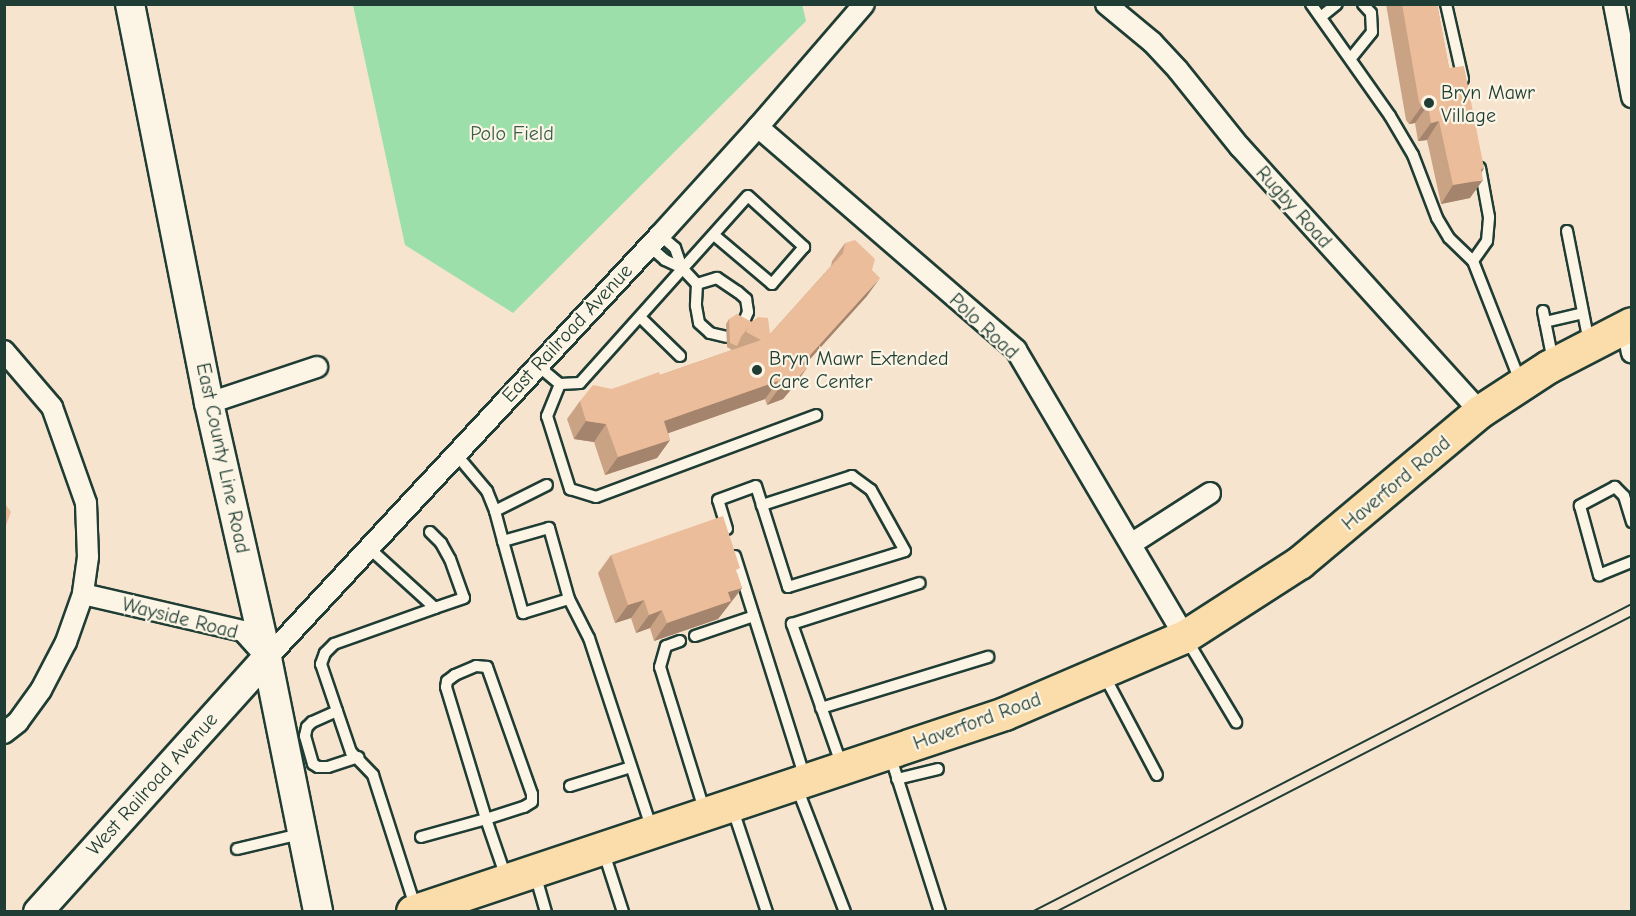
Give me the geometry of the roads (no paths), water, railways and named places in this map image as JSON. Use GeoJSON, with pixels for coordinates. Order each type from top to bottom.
{"type":"FeatureCollection","features":[{"type":"Feature","properties":{"kind":"main road","name":"Haverford Road"},"geometry":{"type":"LineString","coordinates":[[415,911],[800,780],[843,767],[893,765],[1185,637],[1300,563],[1480,412],[1553,364],[1590,345],[1630,334]]}},
{"type":"Feature","properties":{"kind":"street","name":"East County Line Road"},"geometry":{"type":"LineString","coordinates":[[130,4],[209,403],[267,658],[318,912]]}},
{"type":"Feature","properties":{"kind":"street","name":"East Railroad Avenue"},"geometry":{"type":"LineString","coordinates":[[267,658],[655,240],[758,127],[864,4]]}},
{"type":"Feature","properties":{"kind":"street","name":"Rugby Road"},"geometry":{"type":"LineString","coordinates":[[1106,4],[1145,35],[1178,70],[1240,147],[1480,412]]}},
{"type":"Feature","properties":{"kind":"street"},"geometry":{"type":"LineString","coordinates":[[1614,4],[1632,97]]}},
{"type":"Feature","properties":{"kind":"street","name":"Polo Road"},"geometry":{"type":"LineString","coordinates":[[758,127],[1016,350],[1185,637]]}},
{"type":"Feature","properties":{"kind":"street"},"geometry":{"type":"LineString","coordinates":[[4,351],[52,406],[86,503],[88,557],[83,594],[66,642],[41,690],[18,722],[4,733]]}},
{"type":"Feature","properties":{"kind":"street"},"geometry":{"type":"LineString","coordinates":[[209,403],[316,368]]}},
{"type":"Feature","properties":{"kind":"street"},"geometry":{"type":"LineString","coordinates":[[1131,544],[1210,493]]}},
{"type":"Feature","properties":{"kind":"street","name":"Wayside Road"},"geometry":{"type":"LineString","coordinates":[[83,594],[243,631],[267,658]]}},
{"type":"Feature","properties":{"kind":"street","name":"West Railroad Avenue"},"geometry":{"type":"LineString","coordinates":[[38,912],[267,658]]}},
{"type":"Feature","properties":{"kind":"lane"},"geometry":{"type":"LineString","coordinates":[[1311,4],[1351,58],[1413,155],[1437,218],[1449,238],[1473,261],[1521,385]]}},
{"type":"Feature","properties":{"kind":"lane"},"geometry":{"type":"LineString","coordinates":[[1322,16],[1337,4]]}},
{"type":"Feature","properties":{"kind":"lane"},"geometry":{"type":"LineString","coordinates":[[1351,58],[1372,32],[1371,14],[1364,4]]}},
{"type":"Feature","properties":{"kind":"lane"},"geometry":{"type":"LineString","coordinates":[[1446,4],[1464,86]]}},
{"type":"Feature","properties":{"kind":"lane"},"geometry":{"type":"LineString","coordinates":[[1473,261],[1487,241],[1489,217],[1477,152]]}},
{"type":"Feature","properties":{"kind":"lane"},"geometry":{"type":"LineString","coordinates":[[537,365],[560,384],[580,382],[748,196],[804,247],[772,284],[714,235]]}},
{"type":"Feature","properties":{"kind":"lane"},"geometry":{"type":"LineString","coordinates":[[1567,231],[1590,345]]}},
{"type":"Feature","properties":{"kind":"lane"},"geometry":{"type":"LineString","coordinates":[[655,240],[675,248],[682,268]]}},
{"type":"Feature","properties":{"kind":"lane"},"geometry":{"type":"LineString","coordinates":[[655,240],[665,260],[682,268],[697,284],[696,306],[699,323],[710,333],[727,337]]}},
{"type":"Feature","properties":{"kind":"lane"},"geometry":{"type":"LineString","coordinates":[[697,284],[717,278],[746,299],[748,312],[743,324]]}},
{"type":"Feature","properties":{"kind":"lane"},"geometry":{"type":"LineString","coordinates":[[1553,364],[1544,316],[1583,313]]}},
{"type":"Feature","properties":{"kind":"lane"},"geometry":{"type":"LineString","coordinates":[[640,317],[680,356]]}},
{"type":"Feature","properties":{"kind":"lane"},"geometry":{"type":"LineString","coordinates":[[560,384],[547,416],[556,448],[570,489],[596,497],[816,415]]}},
{"type":"Feature","properties":{"kind":"lane"},"geometry":{"type":"LineString","coordinates":[[455,453],[487,491],[495,511],[523,613],[569,599]]}},
{"type":"Feature","properties":{"kind":"lane"},"geometry":{"type":"LineString","coordinates":[[762,505],[852,476],[871,490],[905,551],[788,587],[762,505],[756,486],[718,500],[754,616],[800,780],[846,912]]}},
{"type":"Feature","properties":{"kind":"lane"},"geometry":{"type":"LineString","coordinates":[[495,511],[547,485]]}},
{"type":"Feature","properties":{"kind":"lane"},"geometry":{"type":"LineString","coordinates":[[1632,522],[1628,491],[1615,487],[1580,506],[1599,575],[1632,562]]}},
{"type":"Feature","properties":{"kind":"lane"},"geometry":{"type":"LineString","coordinates":[[503,541],[549,528],[569,599],[589,638],[652,831]]}},
{"type":"Feature","properties":{"kind":"lane"},"geometry":{"type":"LineString","coordinates":[[415,911],[373,775],[351,752],[321,664],[334,644],[464,598],[450,559],[441,543],[430,532]]}},
{"type":"Feature","properties":{"kind":"lane"},"geometry":{"type":"LineString","coordinates":[[369,548],[435,608]]}},
{"type":"Feature","properties":{"kind":"lane"},"geometry":{"type":"LineString","coordinates":[[843,767],[792,624],[920,583]]}},
{"type":"Feature","properties":{"kind":"lane"},"geometry":{"type":"LineString","coordinates":[[695,636],[754,616]]}},
{"type":"Feature","properties":{"kind":"lane"},"geometry":{"type":"LineString","coordinates":[[1185,637],[1236,722]]}},
{"type":"Feature","properties":{"kind":"lane"},"geometry":{"type":"LineString","coordinates":[[680,641],[666,646],[660,667],[718,808],[767,912]]}},
{"type":"Feature","properties":{"kind":"lane"},"geometry":{"type":"LineString","coordinates":[[821,708],[988,657]]}},
{"type":"Feature","properties":{"kind":"lane"},"geometry":{"type":"LineString","coordinates":[[421,837],[486,819],[524,807],[532,802],[532,794],[487,667],[476,666],[447,681],[446,687],[486,819],[546,912]]}},
{"type":"Feature","properties":{"kind":"lane"},"geometry":{"type":"LineString","coordinates":[[1103,672],[1157,775]]}},
{"type":"Feature","properties":{"kind":"lane"},"geometry":{"type":"LineString","coordinates":[[337,711],[312,722],[307,727],[305,736],[313,764],[318,767],[328,767],[358,757]]}},
{"type":"Feature","properties":{"kind":"lane"},"geometry":{"type":"LineString","coordinates":[[938,768],[893,765],[940,912]]}},
{"type":"Feature","properties":{"kind":"lane"},"geometry":{"type":"LineString","coordinates":[[570,786],[631,767]]}},
{"type":"Feature","properties":{"kind":"lane"},"geometry":{"type":"LineString","coordinates":[[237,849],[301,834]]}},
{"type":"Feature","properties":{"kind":"lane"},"geometry":{"type":"LineString","coordinates":[[602,847],[623,912]]}},
{"type":"Feature","properties":{"kind":"tram line"},"geometry":{"type":"LineString","coordinates":[[1032,912],[1632,604]]}},
{"type":"Feature","properties":{"kind":"tram line"},"geometry":{"type":"LineString","coordinates":[[1056,912],[1632,616]]}},
{"type":"Feature","properties":{"kind":"place","name":"Bryn Mawr Village"},"geometry":{"type":"Point","coordinates":[1429,103]}},
{"type":"Feature","properties":{"kind":"place","name":"Bryn Mawr Extended Care Center"},"geometry":{"type":"Point","coordinates":[757,370]}},
{"type":"Feature","properties":{"kind":"park label","name":"Polo Field"},"geometry":{"type":"Point","coordinates":[512,133]}}]}
